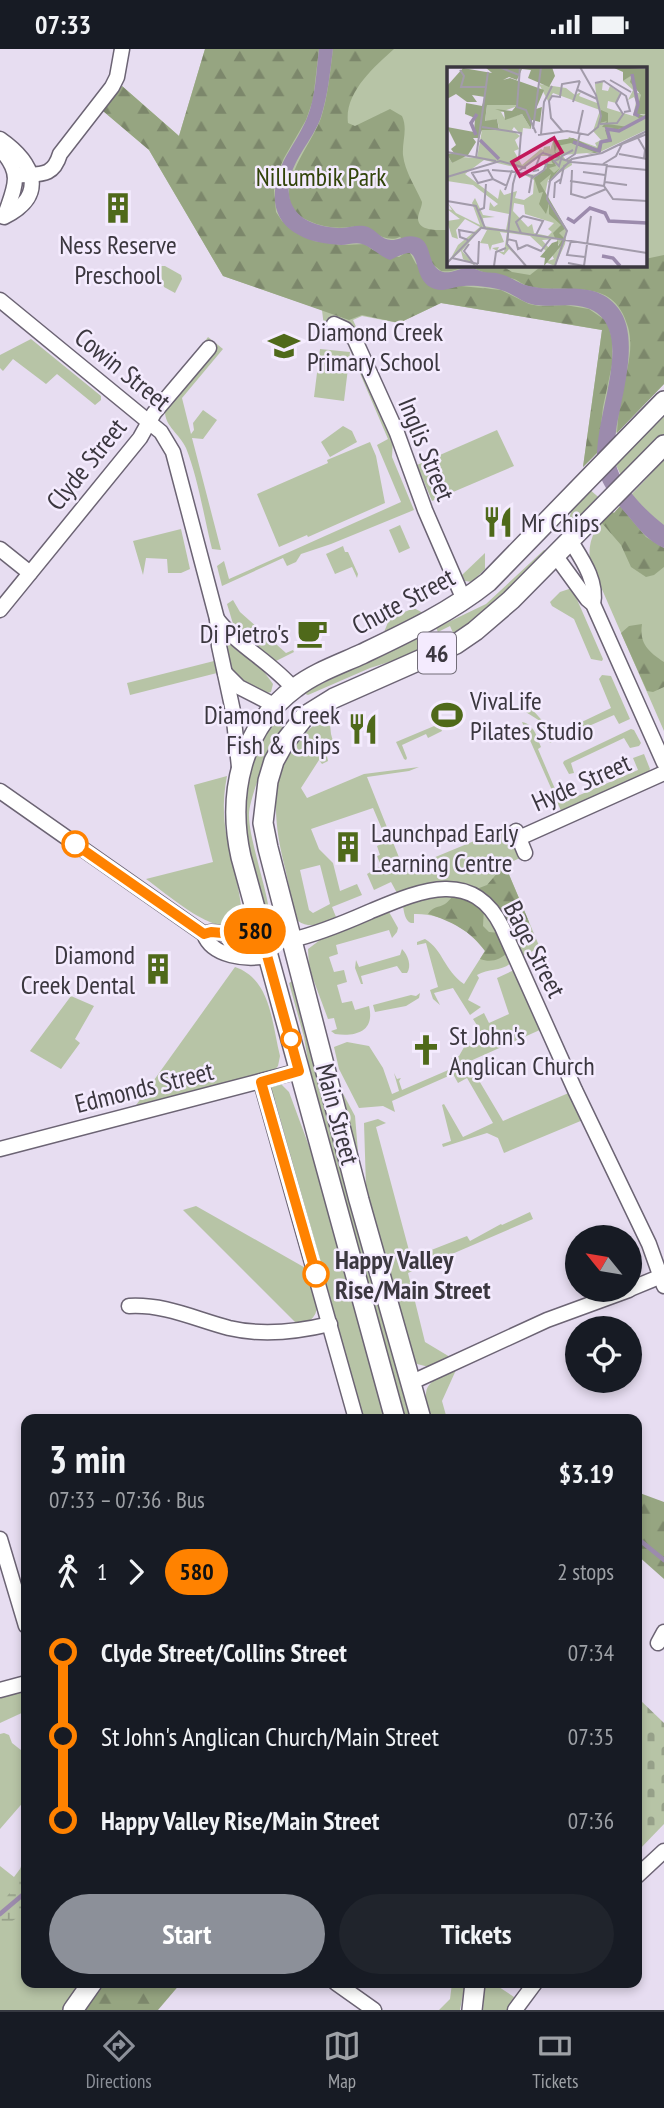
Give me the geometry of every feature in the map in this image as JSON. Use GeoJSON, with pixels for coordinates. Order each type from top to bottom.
{"type":"FeatureCollection","features":[{"type":"Feature","properties":{"kind":"main road","name":"46"},"geometry":{"type":"LineString","coordinates":[[545,526],[664,401]]}},
{"type":"Feature","properties":{"kind":"main road","name":"46"},"geometry":{"type":"LineString","coordinates":[[305,716],[334,698],[462,640],[493,617],[659,451]]}},
{"type":"Feature","properties":{"kind":"main road","name":"Chute Street"},"geometry":{"type":"LineString","coordinates":[[276,706],[293,688],[417,628],[464,600],[488,582],[545,526]]}},
{"type":"Feature","properties":{"kind":"main road"},"geometry":{"type":"LineString","coordinates":[[545,526],[570,540]]}},
{"type":"Feature","properties":{"kind":"main road"},"geometry":{"type":"LineString","coordinates":[[545,526],[555,555]]}},
{"type":"Feature","properties":{"kind":"main road"},"geometry":{"type":"LineString","coordinates":[[293,688],[305,716]]}},
{"type":"Feature","properties":{"kind":"main road"},"geometry":{"type":"LineString","coordinates":[[276,706],[305,716]]}},
{"type":"Feature","properties":{"kind":"main road","name":"Main Street"},"geometry":{"type":"LineString","coordinates":[[276,706],[256,733],[239,772],[235,827],[267,956],[394,1414]]}},
{"type":"Feature","properties":{"kind":"main road","name":"Main Street"},"geometry":{"type":"LineString","coordinates":[[305,716],[274,761],[264,801],[263,823],[291,940],[419,1414]]}},
{"type":"Feature","properties":{"kind":"main road"},"geometry":{"type":"LineString","coordinates":[[260,930],[276,932],[291,940],[277,952],[267,956]]}},
{"type":"Feature","properties":{"kind":"main road"},"geometry":{"type":"LineString","coordinates":[[73,2010],[88,1988]]}},
{"type":"Feature","properties":{"kind":"main road"},"geometry":{"type":"LineString","coordinates":[[472,2010],[474,1988]]}},
{"type":"Feature","properties":{"kind":"street"},"geometry":{"type":"LineString","coordinates":[[2,219],[26,173],[60,154],[112,87],[117,77],[122,49]]}},
{"type":"Feature","properties":{"kind":"street"},"geometry":{"type":"LineString","coordinates":[[0,139],[19,155],[26,173]]}},
{"type":"Feature","properties":{"kind":"street"},"geometry":{"type":"LineString","coordinates":[[0,149],[11,163],[26,173]]}},
{"type":"Feature","properties":{"kind":"street","name":"Cowin Street"},"geometry":{"type":"LineString","coordinates":[[0,300],[166,436],[173,452],[217,619],[235,722],[239,772]]}},
{"type":"Feature","properties":{"kind":"street","name":"Inglis Street"},"geometry":{"type":"LineString","coordinates":[[334,324],[345,329],[355,340],[397,433],[425,510],[464,600]]}},
{"type":"Feature","properties":{"kind":"street","name":"Clyde Street"},"geometry":{"type":"LineString","coordinates":[[0,610],[140,438],[149,422],[209,348]]}},
{"type":"Feature","properties":{"kind":"street"},"geometry":{"type":"LineString","coordinates":[[570,540],[589,575],[594,593],[593,604]]}},
{"type":"Feature","properties":{"kind":"street"},"geometry":{"type":"LineString","coordinates":[[0,549],[30,573]]}},
{"type":"Feature","properties":{"kind":"street"},"geometry":{"type":"LineString","coordinates":[[555,555],[593,604],[664,763]]}},
{"type":"Feature","properties":{"kind":"street"},"geometry":{"type":"LineString","coordinates":[[217,619],[237,639],[273,667],[293,688]]}},
{"type":"Feature","properties":{"kind":"street"},"geometry":{"type":"LineString","coordinates":[[225,671],[239,687],[276,706]]}},
{"type":"Feature","properties":{"kind":"street","name":"Hyde Street"},"geometry":{"type":"LineString","coordinates":[[525,853],[517,834],[664,773]]}},
{"type":"Feature","properties":{"kind":"street"},"geometry":{"type":"LineString","coordinates":[[0,791],[204,934],[211,946],[231,955],[248,958],[267,956]]}},
{"type":"Feature","properties":{"kind":"street","name":"Bage Street"},"geometry":{"type":"LineString","coordinates":[[291,940],[433,889],[457,889],[480,899],[496,914],[663,1279]]}},
{"type":"Feature","properties":{"kind":"street"},"geometry":{"type":"LineString","coordinates":[[204,934],[234,934],[260,930]]}},
{"type":"Feature","properties":{"kind":"street","name":"Edmonds Street"},"geometry":{"type":"LineString","coordinates":[[0,1149],[299,1071]]}},
{"type":"Feature","properties":{"kind":"street"},"geometry":{"type":"LineString","coordinates":[[261,1082],[355,1414]]}},
{"type":"Feature","properties":{"kind":"street"},"geometry":{"type":"LineString","coordinates":[[642,1285],[663,1279]]}},
{"type":"Feature","properties":{"kind":"street"},"geometry":{"type":"LineString","coordinates":[[410,1383],[548,1320],[595,1302]]}},
{"type":"Feature","properties":{"kind":"street"},"geometry":{"type":"LineString","coordinates":[[129,1306],[158,1306],[252,1332],[276,1333],[330,1324]]}},
{"type":"Feature","properties":{"kind":"street"},"geometry":{"type":"LineString","coordinates":[[0,1539],[21,1609]]}},
{"type":"Feature","properties":{"kind":"street"},"geometry":{"type":"LineString","coordinates":[[0,1689],[21,1684]]}},
{"type":"Feature","properties":{"kind":"street"},"geometry":{"type":"LineString","coordinates":[[642,1871],[664,1851]]}},
{"type":"Feature","properties":{"kind":"street"},"geometry":{"type":"LineString","coordinates":[[343,1988],[374,2010]]}},
{"type":"Feature","properties":{"kind":"street"},"geometry":{"type":"LineString","coordinates":[[515,2010],[531,1988]]}},
{"type":"Feature","properties":{"kind":"green space","name":"Nillumbik Park"},"geometry":{"type":"Polygon","coordinates":[[[205,49],[664,49],[664,384],[583,467],[602,330],[441,303],[399,323],[362,316],[353,320],[358,331],[356,332],[334,317],[329,318],[324,327],[322,310],[223,276],[149,150],[103,111],[122,86],[179,136],[205,49]]]}},
{"type":"Feature","properties":{"kind":"green space"},"geometry":{"type":"Polygon","coordinates":[[[205,49],[319,49],[313,100],[306,120],[277,174],[274,190],[276,212],[282,221],[314,241],[342,245],[365,244],[373,250],[399,257],[410,253],[416,264],[461,286],[501,290],[539,306],[565,305],[589,309],[605,320],[612,339],[612,365],[603,407],[598,452],[583,467],[602,330],[441,303],[399,323],[362,315],[349,320],[223,276],[149,150],[103,111],[122,86],[179,136],[205,49]]]}},
{"type":"Feature","properties":{"kind":"green space"},"geometry":{"type":"Polygon","coordinates":[[[333,49],[394,49],[362,81],[351,101],[348,123],[355,126],[390,109],[402,116],[405,126],[404,161],[422,202],[419,223],[430,229],[447,230],[447,266],[502,266],[512,272],[530,275],[541,266],[646,266],[646,259],[664,255],[664,384],[617,433],[630,343],[628,327],[621,310],[611,299],[586,290],[528,286],[514,279],[473,268],[441,271],[400,237],[382,237],[357,227],[324,226],[309,221],[296,212],[290,200],[290,187],[300,158],[321,118],[333,49]]]}},
{"type":"Feature","properties":{"kind":"green space"},"geometry":{"type":"Polygon","coordinates":[[[161,266],[181,275],[182,279],[175,293],[164,287],[159,269],[161,266]]]}},
{"type":"Feature","properties":{"kind":"green space"},"geometry":{"type":"Polygon","coordinates":[[[208,337],[223,349],[182,398],[191,434],[194,430],[193,423],[203,410],[217,420],[203,439],[192,438],[221,550],[212,549],[186,448],[165,416],[165,410],[216,350],[205,341],[208,337]]]}},
{"type":"Feature","properties":{"kind":"green space"},"geometry":{"type":"Polygon","coordinates":[[[31,339],[101,396],[101,400],[95,405],[57,374],[46,384],[13,359],[3,371],[0,368],[0,355],[31,339]]]}},
{"type":"Feature","properties":{"kind":"green space"},"geometry":{"type":"Polygon","coordinates":[[[347,343],[393,439],[392,457],[414,510],[301,554],[296,562],[287,566],[283,558],[222,586],[217,566],[224,561],[229,579],[401,502],[377,445],[388,439],[347,343]]]}},
{"type":"Feature","properties":{"kind":"green space"},"geometry":{"type":"Polygon","coordinates":[[[320,349],[350,352],[344,401],[314,397],[320,349]]]}},
{"type":"Feature","properties":{"kind":"green space"},"geometry":{"type":"Polygon","coordinates":[[[664,411],[664,438],[623,480],[616,465],[664,411]]]}},
{"type":"Feature","properties":{"kind":"green space"},"geometry":{"type":"Polygon","coordinates":[[[343,426],[352,431],[357,442],[330,457],[321,442],[343,426]]]}},
{"type":"Feature","properties":{"kind":"green space"},"geometry":{"type":"Polygon","coordinates":[[[497,430],[514,466],[432,501],[417,465],[497,430]]]}},
{"type":"Feature","properties":{"kind":"green space"},"geometry":{"type":"Polygon","coordinates":[[[370,442],[376,456],[385,503],[279,547],[257,494],[370,442]]]}},
{"type":"Feature","properties":{"kind":"green space"},"geometry":{"type":"Polygon","coordinates":[[[664,455],[664,731],[590,562],[589,554],[591,540],[601,522],[610,511],[614,513],[661,463],[659,460],[664,455]]]}},
{"type":"Feature","properties":{"kind":"green space"},"geometry":{"type":"Polygon","coordinates":[[[589,489],[603,501],[572,522],[569,519],[572,509],[589,489]]]}},
{"type":"Feature","properties":{"kind":"green space"},"geometry":{"type":"Polygon","coordinates":[[[620,506],[646,537],[664,548],[664,567],[654,575],[646,577],[631,567],[621,545],[601,522],[610,510],[614,513],[620,506]]]}},
{"type":"Feature","properties":{"kind":"green space"},"geometry":{"type":"Polygon","coordinates":[[[400,525],[410,548],[399,553],[389,530],[400,525]]]}},
{"type":"Feature","properties":{"kind":"green space"},"geometry":{"type":"Polygon","coordinates":[[[181,529],[190,569],[181,573],[168,573],[167,559],[146,558],[143,575],[133,541],[181,529]]]}},
{"type":"Feature","properties":{"kind":"green space"},"geometry":{"type":"Polygon","coordinates":[[[343,546],[358,574],[357,578],[352,567],[335,574],[326,554],[343,546]]]}},
{"type":"Feature","properties":{"kind":"green space"},"geometry":{"type":"Polygon","coordinates":[[[544,550],[547,551],[503,598],[454,635],[450,626],[438,632],[436,628],[486,604],[544,550]]]}},
{"type":"Feature","properties":{"kind":"green space"},"geometry":{"type":"Polygon","coordinates":[[[485,553],[485,569],[472,582],[465,581],[462,575],[485,553]]]}},
{"type":"Feature","properties":{"kind":"green space"},"geometry":{"type":"Polygon","coordinates":[[[572,588],[602,661],[591,659],[574,619],[552,606],[550,602],[560,592],[572,588]]]}},
{"type":"Feature","properties":{"kind":"green space"},"geometry":{"type":"Polygon","coordinates":[[[233,600],[240,612],[286,653],[293,650],[294,652],[276,661],[234,627],[227,604],[233,600]]]}},
{"type":"Feature","properties":{"kind":"green space"},"geometry":{"type":"Polygon","coordinates":[[[414,608],[423,613],[384,632],[388,619],[414,608]]]}},
{"type":"Feature","properties":{"kind":"green space"},"geometry":{"type":"Polygon","coordinates":[[[642,624],[642,637],[646,647],[664,662],[664,687],[653,692],[647,691],[621,633],[629,626],[642,624]]]}},
{"type":"Feature","properties":{"kind":"green space"},"geometry":{"type":"Polygon","coordinates":[[[430,631],[435,640],[447,634],[449,639],[421,652],[370,668],[308,695],[303,693],[430,631]]]}},
{"type":"Feature","properties":{"kind":"green space"},"geometry":{"type":"Polygon","coordinates":[[[225,641],[262,669],[273,684],[271,692],[258,692],[239,678],[230,665],[225,641]]]}},
{"type":"Feature","properties":{"kind":"green space"},"geometry":{"type":"Polygon","coordinates":[[[214,661],[217,673],[130,695],[127,683],[214,661]]]}},
{"type":"Feature","properties":{"kind":"green space"},"geometry":{"type":"Polygon","coordinates":[[[602,675],[611,676],[630,719],[619,724],[614,715],[550,743],[540,721],[521,709],[529,706],[548,727],[565,730],[611,708],[599,679],[602,675]]]}},
{"type":"Feature","properties":{"kind":"green space"},"geometry":{"type":"Polygon","coordinates":[[[329,714],[335,749],[327,756],[328,761],[322,764],[319,760],[301,788],[307,798],[364,774],[419,767],[367,777],[404,870],[508,827],[522,857],[505,865],[540,948],[521,956],[497,907],[463,885],[452,882],[433,883],[397,893],[391,882],[374,890],[367,874],[381,866],[377,846],[387,841],[373,808],[311,829],[319,849],[333,863],[340,891],[357,884],[362,895],[332,907],[336,917],[317,925],[298,921],[280,845],[276,802],[284,763],[309,729],[329,714]],[[320,865],[300,870],[309,910],[313,913],[330,904],[320,865]]]}},
{"type":"Feature","properties":{"kind":"green space"},"geometry":{"type":"Polygon","coordinates":[[[281,716],[284,719],[282,730],[268,754],[249,811],[253,842],[270,915],[269,923],[248,859],[243,787],[262,737],[281,716]]]}},
{"type":"Feature","properties":{"kind":"green space"},"geometry":{"type":"Polygon","coordinates":[[[522,722],[529,725],[536,735],[541,747],[538,749],[561,803],[638,770],[633,758],[644,754],[650,769],[648,773],[562,813],[522,722]]]}},
{"type":"Feature","properties":{"kind":"green space"},"geometry":{"type":"Polygon","coordinates":[[[439,724],[442,731],[428,738],[426,734],[402,745],[407,758],[404,759],[396,742],[439,724]]]}},
{"type":"Feature","properties":{"kind":"green space"},"geometry":{"type":"Polygon","coordinates":[[[631,729],[641,743],[639,746],[630,748],[624,738],[571,763],[574,773],[569,774],[564,761],[631,729]]]}},
{"type":"Feature","properties":{"kind":"green space"},"geometry":{"type":"Polygon","coordinates":[[[227,776],[224,813],[242,913],[235,923],[224,926],[196,915],[146,879],[213,862],[194,785],[227,776]]]}},
{"type":"Feature","properties":{"kind":"green space"},"geometry":{"type":"Polygon","coordinates":[[[507,870],[529,922],[522,934],[513,938],[497,907],[474,890],[487,885],[499,871],[507,870]]]}},
{"type":"Feature","properties":{"kind":"green space"},"geometry":{"type":"Polygon","coordinates":[[[449,894],[485,908],[512,962],[477,975],[479,978],[468,1000],[481,1007],[470,1015],[453,988],[434,993],[440,1005],[433,999],[430,990],[438,987],[426,943],[417,945],[417,942],[425,939],[431,944],[464,984],[485,951],[471,935],[454,923],[435,916],[414,914],[414,923],[411,923],[403,908],[424,898],[449,894]]]}},
{"type":"Feature","properties":{"kind":"green space"},"geometry":{"type":"Polygon","coordinates":[[[456,895],[484,908],[483,926],[489,932],[500,933],[508,952],[505,955],[492,961],[480,959],[485,951],[467,932],[428,914],[456,895]]]}},
{"type":"Feature","properties":{"kind":"green space"},"geometry":{"type":"Polygon","coordinates":[[[389,912],[398,928],[392,938],[389,930],[336,945],[338,954],[329,957],[334,972],[344,970],[347,982],[337,985],[342,1003],[352,1001],[355,1010],[369,1006],[370,1015],[367,1027],[362,1031],[335,1034],[331,1031],[337,1029],[334,1018],[328,1019],[309,968],[308,949],[320,940],[389,912]]]}},
{"type":"Feature","properties":{"kind":"green space"},"geometry":{"type":"Polygon","coordinates":[[[402,949],[409,961],[407,973],[402,973],[397,966],[361,976],[361,984],[355,968],[356,960],[359,967],[400,955],[402,949]]]}},
{"type":"Feature","properties":{"kind":"green space"},"geometry":{"type":"Polygon","coordinates":[[[235,967],[256,981],[263,992],[272,1017],[280,1056],[278,1066],[272,1073],[134,1108],[235,967]]]}},
{"type":"Feature","properties":{"kind":"green space"},"geometry":{"type":"Polygon","coordinates":[[[516,971],[542,1029],[468,1062],[503,1121],[571,1092],[583,1120],[504,1153],[498,1138],[487,1133],[443,1147],[442,1144],[451,1141],[442,1105],[444,1104],[463,1137],[493,1123],[467,1078],[458,1083],[453,1074],[392,1101],[395,1112],[383,1106],[359,1108],[339,1069],[334,1047],[347,1042],[369,1046],[383,1068],[392,1094],[399,1091],[394,1073],[397,1079],[401,1078],[399,1081],[402,1090],[453,1068],[451,1058],[459,1056],[467,1042],[477,1044],[480,1030],[473,1019],[484,1013],[489,1023],[509,1014],[497,978],[516,971]]]}},
{"type":"Feature","properties":{"kind":"green space"},"geometry":{"type":"Polygon","coordinates":[[[294,980],[413,1414],[401,1414],[312,1086],[304,1037],[289,983],[294,980]]]}},
{"type":"Feature","properties":{"kind":"green space"},"geometry":{"type":"Polygon","coordinates":[[[420,993],[419,998],[406,1006],[375,1012],[373,1005],[420,993]]]}},
{"type":"Feature","properties":{"kind":"green space"},"geometry":{"type":"Polygon","coordinates":[[[71,996],[94,1006],[75,1039],[80,1043],[61,1069],[30,1051],[71,996]]]}},
{"type":"Feature","properties":{"kind":"green space"},"geometry":{"type":"Polygon","coordinates":[[[275,1084],[282,1085],[289,1092],[313,1157],[384,1414],[362,1414],[270,1089],[275,1084]]]}},
{"type":"Feature","properties":{"kind":"green space"},"geometry":{"type":"Polygon","coordinates":[[[340,1088],[355,1116],[359,1164],[339,1090],[340,1088]]]}},
{"type":"Feature","properties":{"kind":"green space"},"geometry":{"type":"Polygon","coordinates":[[[378,1119],[386,1123],[376,1127],[411,1258],[467,1236],[470,1241],[530,1212],[533,1219],[408,1273],[425,1342],[450,1357],[429,1367],[417,1364],[414,1359],[366,1187],[364,1123],[378,1119]]]}},
{"type":"Feature","properties":{"kind":"green space"},"geometry":{"type":"Polygon","coordinates":[[[196,1206],[309,1270],[317,1303],[314,1317],[298,1325],[183,1210],[196,1206]]]}},
{"type":"Feature","properties":{"kind":"green space"},"geometry":{"type":"Polygon","coordinates":[[[456,1370],[442,1401],[446,1414],[430,1414],[426,1399],[428,1387],[437,1379],[456,1370]]]}},
{"type":"Feature","properties":{"kind":"green space"},"geometry":{"type":"Polygon","coordinates":[[[642,1494],[664,1502],[664,1579],[642,1559],[642,1494]]]}},
{"type":"Feature","properties":{"kind":"green space"},"geometry":{"type":"Polygon","coordinates":[[[21,1690],[21,1713],[0,1723],[0,1696],[21,1690]]]}},
{"type":"Feature","properties":{"kind":"green space"},"geometry":{"type":"Polygon","coordinates":[[[642,1702],[664,1723],[664,1824],[642,1847],[642,1702]]]}},
{"type":"Feature","properties":{"kind":"green space"},"geometry":{"type":"Polygon","coordinates":[[[0,1734],[9,1735],[12,1743],[21,1750],[21,1805],[0,1829],[0,1734]]]}},
{"type":"Feature","properties":{"kind":"green space"},"geometry":{"type":"Polygon","coordinates":[[[0,1866],[14,1877],[21,1868],[21,1988],[80,1988],[65,2010],[0,2010],[0,1866]]]}},
{"type":"Feature","properties":{"kind":"green space"},"geometry":{"type":"Polygon","coordinates":[[[21,1866],[21,1915],[0,1929],[0,1904],[16,1886],[21,1866]]]}},
{"type":"Feature","properties":{"kind":"green space"},"geometry":{"type":"Polygon","coordinates":[[[97,1988],[177,1988],[158,2010],[81,2010],[97,1988]]]}},
{"type":"Feature","properties":{"kind":"green space"},"geometry":{"type":"Polygon","coordinates":[[[451,1988],[464,1988],[460,2010],[439,2010],[450,1999],[451,1988]]]}},
{"type":"Feature","properties":{"kind":"green space"},"geometry":{"type":"Polygon","coordinates":[[[485,1988],[500,1988],[517,1999],[509,2010],[483,2010],[485,1988]]]}},
{"type":"Feature","properties":{"kind":"shaded area"},"geometry":{"type":"Polygon","coordinates":[[[319,49],[333,49],[321,117],[291,174],[289,194],[295,210],[308,221],[324,226],[365,226],[391,240],[409,236],[422,239],[434,265],[443,272],[471,268],[504,275],[529,286],[588,290],[609,299],[625,320],[629,351],[616,431],[616,464],[630,492],[664,525],[664,548],[636,526],[608,490],[599,472],[599,434],[612,365],[612,344],[608,326],[597,313],[583,307],[530,304],[505,291],[488,287],[434,289],[423,280],[410,253],[390,260],[362,244],[336,245],[309,239],[294,232],[282,221],[275,202],[277,178],[310,110],[319,49]]]}},
{"type":"Feature","properties":{"kind":"waterway"},"geometry":{"type":"LineString","coordinates":[[642,1542],[664,1560]]}},
{"type":"Feature","properties":{"kind":"waterway"},"geometry":{"type":"LineString","coordinates":[[0,1914],[21,1896]]}},
{"type":"Feature","properties":{"kind":"bus line","name":"580"},"geometry":{"type":"LineString","coordinates":[[75,844],[204,934],[234,934],[260,930],[299,1071],[261,1082],[316,1274]]}},
{"type":"Feature","properties":{"kind":"place","name":"Ness Reserve Preschool"},"geometry":{"type":"Point","coordinates":[118,208]}},
{"type":"Feature","properties":{"kind":"place","name":"Diamond Creek Primary School"},"geometry":{"type":"Point","coordinates":[284,346]}},
{"type":"Feature","properties":{"kind":"place","name":"Mr Chips"},"geometry":{"type":"Point","coordinates":[498,522]}},
{"type":"Feature","properties":{"kind":"place","name":"Di Pietro's"},"geometry":{"type":"Point","coordinates":[312,633]}},
{"type":"Feature","properties":{"kind":"place","name":"VivaLife Pilates Studio"},"geometry":{"type":"Point","coordinates":[447,715]}},
{"type":"Feature","properties":{"kind":"place","name":"Diamond Creek Fish & Chips"},"geometry":{"type":"Point","coordinates":[363,729]}},
{"type":"Feature","properties":{"kind":"place","name":"Launchpad Early Learning Centre"},"geometry":{"type":"Point","coordinates":[348,847]}},
{"type":"Feature","properties":{"kind":"place","name":"Diamond Creek Dental"},"geometry":{"type":"Point","coordinates":[158,969]}},
{"type":"Feature","properties":{"kind":"place","name":"St John's Anglican Church"},"geometry":{"type":"Point","coordinates":[426,1050]}},
{"type":"Feature","properties":{"kind":"place","name":"Happy Valley Rise/Main Street"},"geometry":{"type":"Point","coordinates":[316,1274]}}]}
